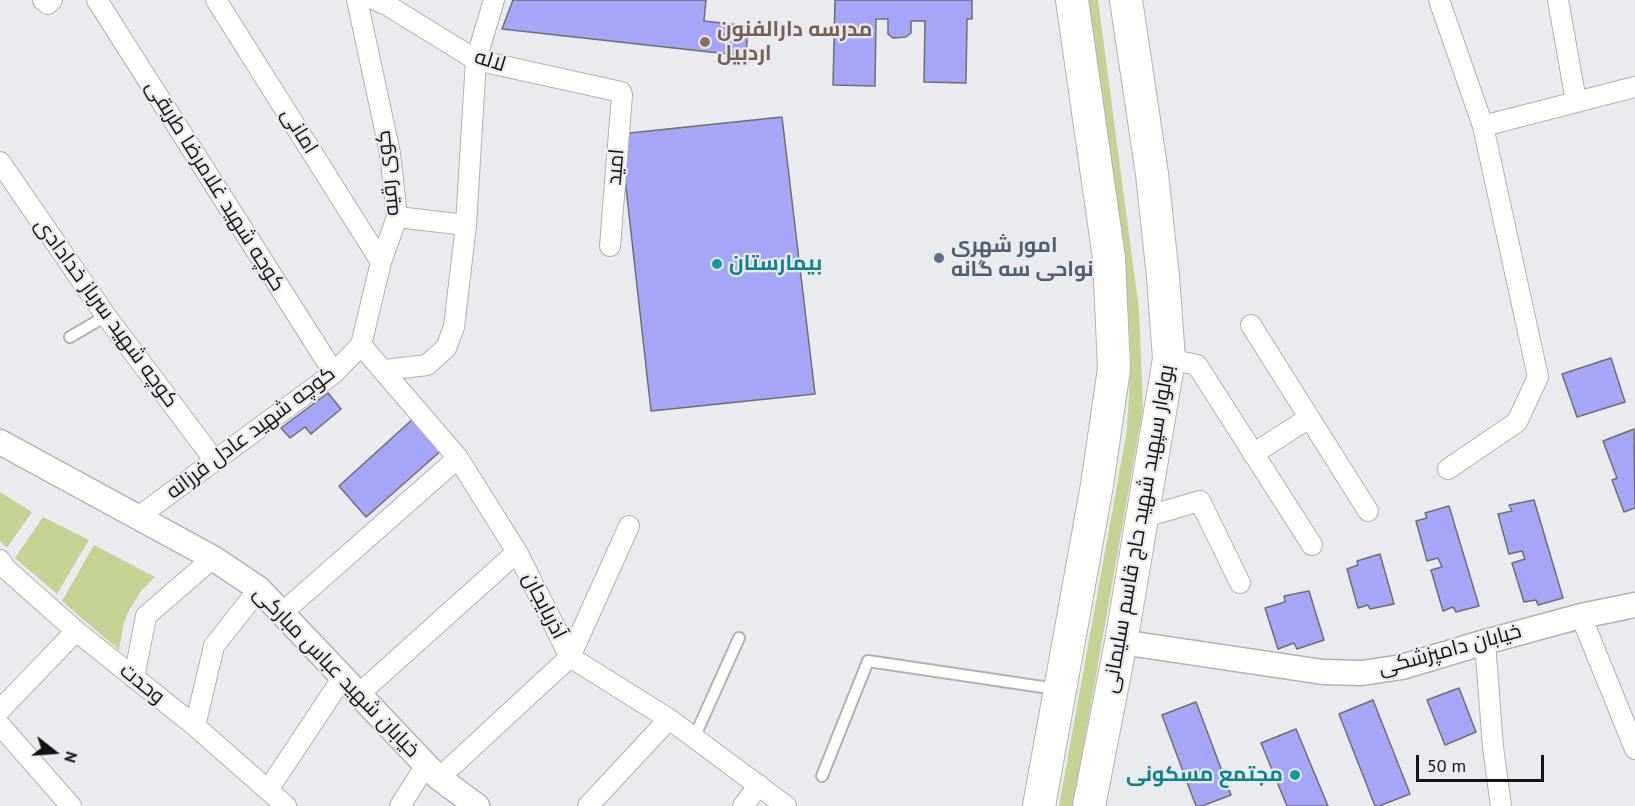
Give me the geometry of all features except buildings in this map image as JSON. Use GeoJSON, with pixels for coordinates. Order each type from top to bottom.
{"type":"FeatureCollection","features":[{"type":"Feature","properties":{"kind":"main road"},"geometry":{"type":"LineString","coordinates":[[1039,806],[1097,485],[1114,369],[1108,258],[1072,0]]}},
{"type":"Feature","properties":{"kind":"main road","name":"بولوار سپهبد شهید حاج قاسم سلیمانی"},"geometry":{"type":"LineString","coordinates":[[1089,806],[1121,642],[1169,359],[1152,174],[1126,0]]}},
{"type":"Feature","properties":{"kind":"street"},"geometry":{"type":"LineString","coordinates":[[43,0],[48,4],[52,0]]}},
{"type":"Feature","properties":{"kind":"street","name":"کوچه شهید غلامرضا طریقی"},"geometry":{"type":"LineString","coordinates":[[97,0],[334,373]]}},
{"type":"Feature","properties":{"kind":"street","name":"امانی"},"geometry":{"type":"LineString","coordinates":[[216,0],[381,262]]}},
{"type":"Feature","properties":{"kind":"street","name":"کوی رقیه"},"geometry":{"type":"LineString","coordinates":[[357,0],[390,153],[397,218],[381,262],[361,345]]}},
{"type":"Feature","properties":{"kind":"street"},"geometry":{"type":"LineString","coordinates":[[385,370],[427,365],[446,348],[454,327],[465,225],[476,60],[494,0]]}},
{"type":"Feature","properties":{"kind":"street"},"geometry":{"type":"LineString","coordinates":[[1439,0],[1483,126],[1539,377],[1517,422],[1448,469]]}},
{"type":"Feature","properties":{"kind":"street"},"geometry":{"type":"LineString","coordinates":[[1558,0],[1576,101]]}},
{"type":"Feature","properties":{"kind":"street","name":"لاله"},"geometry":{"type":"LineString","coordinates":[[384,2],[476,60],[617,91]]}},
{"type":"Feature","properties":{"kind":"street"},"geometry":{"type":"LineString","coordinates":[[1483,126],[1635,87]]}},
{"type":"Feature","properties":{"kind":"street","name":"امید"},"geometry":{"type":"LineString","coordinates":[[610,246],[622,96],[617,91]]}},
{"type":"Feature","properties":{"kind":"street","name":"کوچه شهید سرباز خدادادی"},"geometry":{"type":"LineString","coordinates":[[0,162],[105,316],[215,461]]}},
{"type":"Feature","properties":{"kind":"street"},"geometry":{"type":"LineString","coordinates":[[397,218],[465,225]]}},
{"type":"Feature","properties":{"kind":"street"},"geometry":{"type":"LineString","coordinates":[[1251,325],[1368,511]]}},
{"type":"Feature","properties":{"kind":"street","name":"کوچه شهید عادل فرزانه"},"geometry":{"type":"LineString","coordinates":[[138,517],[334,373],[361,345]]}},
{"type":"Feature","properties":{"kind":"street","name":"آذربایجان"},"geometry":{"type":"LineString","coordinates":[[361,345],[385,370],[458,458],[517,552],[570,657],[669,719],[786,806]]}},
{"type":"Feature","properties":{"kind":"street"},"geometry":{"type":"LineString","coordinates":[[1169,359],[1197,365],[1312,545]]}},
{"type":"Feature","properties":{"kind":"street"},"geometry":{"type":"LineString","coordinates":[[1253,454],[1309,418]]}},
{"type":"Feature","properties":{"kind":"street","name":"خیابان شهید عباس مبارکی"},"geometry":{"type":"LineString","coordinates":[[0,442],[213,558],[259,589],[433,772],[477,806]]}},
{"type":"Feature","properties":{"kind":"street"},"geometry":{"type":"LineString","coordinates":[[282,614],[458,458]]}},
{"type":"Feature","properties":{"kind":"street"},"geometry":{"type":"LineString","coordinates":[[1142,518],[1200,501],[1240,583]]}},
{"type":"Feature","properties":{"kind":"street"},"geometry":{"type":"LineString","coordinates":[[400,806],[433,772],[570,657],[629,526]]}},
{"type":"Feature","properties":{"kind":"street"},"geometry":{"type":"LineString","coordinates":[[267,790],[351,685],[517,552]]}},
{"type":"Feature","properties":{"kind":"street"},"geometry":{"type":"LineString","coordinates":[[134,678],[146,616],[213,558]]}},
{"type":"Feature","properties":{"kind":"street","name":"وحدت"},"geometry":{"type":"LineString","coordinates":[[0,560],[6,569],[76,632],[195,726],[286,806]]}},
{"type":"Feature","properties":{"kind":"street"},"geometry":{"type":"LineString","coordinates":[[195,726],[214,646],[259,589]]}},
{"type":"Feature","properties":{"kind":"street","name":"خیابان دامپزشکی"},"geometry":{"type":"LineString","coordinates":[[1121,642],[1323,672],[1362,672],[1402,667],[1581,616],[1635,605]]}},
{"type":"Feature","properties":{"kind":"street"},"geometry":{"type":"LineString","coordinates":[[1581,616],[1635,749]]}},
{"type":"Feature","properties":{"kind":"street"},"geometry":{"type":"LineString","coordinates":[[0,710],[76,632]]}},
{"type":"Feature","properties":{"kind":"street"},"geometry":{"type":"LineString","coordinates":[[1485,642],[1493,747],[1501,806]]}},
{"type":"Feature","properties":{"kind":"street"},"geometry":{"type":"LineString","coordinates":[[588,806],[669,719]]}},
{"type":"Feature","properties":{"kind":"street"},"geometry":{"type":"LineString","coordinates":[[0,725],[72,806]]}},
{"type":"Feature","properties":{"kind":"street"},"geometry":{"type":"LineString","coordinates":[[743,806],[759,785]]}},
{"type":"Feature","properties":{"kind":"lane"},"geometry":{"type":"LineString","coordinates":[[70,338],[105,316]]}},
{"type":"Feature","properties":{"kind":"lane"},"geometry":{"type":"LineString","coordinates":[[694,738],[739,638]]}},
{"type":"Feature","properties":{"kind":"lane"},"geometry":{"type":"LineString","coordinates":[[822,776],[868,662],[1059,689]]}},
{"type":"Feature","properties":{"kind":"green space"},"geometry":{"type":"Polygon","coordinates":[[[1086,0],[1098,0],[1139,310],[1143,408],[1073,806],[1059,806],[1127,430],[1131,359],[1128,310],[1086,0]]]}},
{"type":"Feature","properties":{"kind":"green space"},"geometry":{"type":"Polygon","coordinates":[[[0,492],[32,512],[7,548],[0,541],[0,492]]]}},
{"type":"Feature","properties":{"kind":"green space"},"geometry":{"type":"Polygon","coordinates":[[[43,517],[89,540],[57,594],[15,558],[43,517]]]}},
{"type":"Feature","properties":{"kind":"green space"},"geometry":{"type":"Polygon","coordinates":[[[94,545],[155,577],[141,591],[128,612],[119,650],[62,601],[94,545]]]}},
{"type":"Feature","properties":{"kind":"place","name":"مدرسه دارالفنون اردبیل"},"geometry":{"type":"Point","coordinates":[705,42]}},
{"type":"Feature","properties":{"kind":"place","name":"امور شهری نواحی سه گانه"},"geometry":{"type":"Point","coordinates":[939,258]}},
{"type":"Feature","properties":{"kind":"place","name":"بیمارستان"},"geometry":{"type":"Point","coordinates":[717,264]}},
{"type":"Feature","properties":{"kind":"place","name":"مجتمع مسکونی"},"geometry":{"type":"Point","coordinates":[1295,775]}}]}
